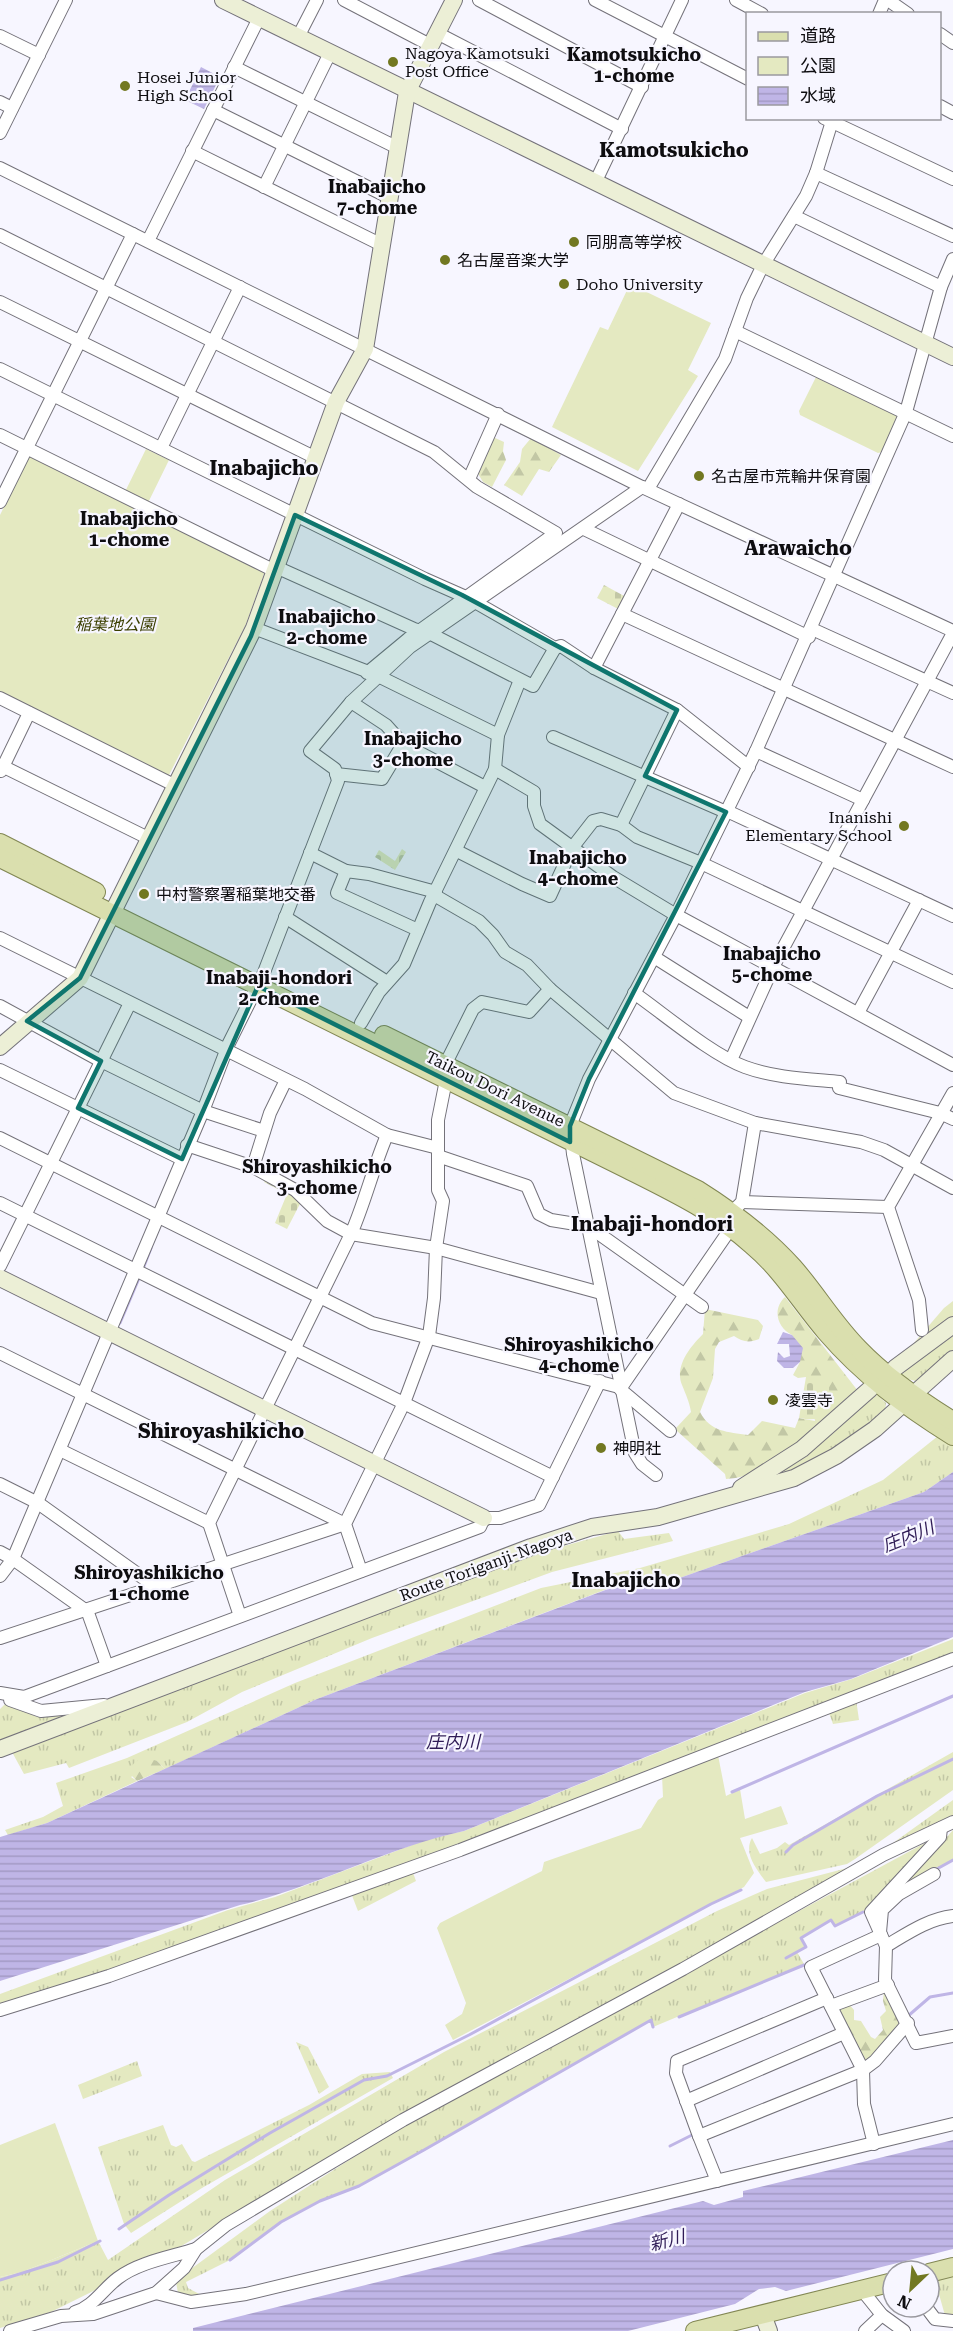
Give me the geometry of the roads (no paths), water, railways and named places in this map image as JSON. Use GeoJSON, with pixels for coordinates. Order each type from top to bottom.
{"type":"FeatureCollection","features":[{"type":"Feature","properties":{"kind":"main road","name":"Taikou Dori Avenue"},"geometry":{"type":"LineString","coordinates":[[0,843],[115,908]]}},
{"type":"Feature","properties":{"kind":"main road","name":"Taikou Dori Avenue"},"geometry":{"type":"LineString","coordinates":[[0,858],[115,908],[446,1072],[570,1134],[692,1203],[735,1214],[754,1246],[785,1277],[815,1319],[849,1357],[885,1392],[907,1400],[931,1415]]}},
{"type":"Feature","properties":{"kind":"main road","name":"Taikou Dori Avenue"},"geometry":{"type":"LineString","coordinates":[[261,980],[361,1023],[446,1072]]}},
{"type":"Feature","properties":{"kind":"main road"},"geometry":{"type":"LineString","coordinates":[[931,1415],[953,1421]]}},
{"type":"Feature","properties":{"kind":"main road"},"geometry":{"type":"LineString","coordinates":[[931,1415],[953,1436]]}},
{"type":"Feature","properties":{"kind":"main road"},"geometry":{"type":"LineString","coordinates":[[695,2331],[766,2323],[881,2285]]}},
{"type":"Feature","properties":{"kind":"street"},"geometry":{"type":"LineString","coordinates":[[223,0],[407,92],[953,357]]}},
{"type":"Feature","properties":{"kind":"street"},"geometry":{"type":"LineString","coordinates":[[298,37],[317,0]]}},
{"type":"Feature","properties":{"kind":"street"},"geometry":{"type":"LineString","coordinates":[[344,0],[434,39],[622,129]]}},
{"type":"Feature","properties":{"kind":"street"},"geometry":{"type":"LineString","coordinates":[[479,0],[642,87]]}},
{"type":"Feature","properties":{"kind":"street"},"geometry":{"type":"LineString","coordinates":[[595,0],[746,79]]}},
{"type":"Feature","properties":{"kind":"street"},"geometry":{"type":"LineString","coordinates":[[595,183],[682,0]]}},
{"type":"Feature","properties":{"kind":"street"},"geometry":{"type":"LineString","coordinates":[[736,0],[757,7]]}},
{"type":"Feature","properties":{"kind":"street"},"geometry":{"type":"LineString","coordinates":[[887,0],[906,12]]}},
{"type":"Feature","properties":{"kind":"street"},"geometry":{"type":"LineString","coordinates":[[0,133],[64,1]]}},
{"type":"Feature","properties":{"kind":"street"},"geometry":{"type":"LineString","coordinates":[[0,1047],[27,1021],[80,978],[254,628],[336,402],[365,349],[407,92],[434,39],[449,2]]}},
{"type":"Feature","properties":{"kind":"street"},"geometry":{"type":"LineString","coordinates":[[148,241],[259,18]]}},
{"type":"Feature","properties":{"kind":"street"},"geometry":{"type":"LineString","coordinates":[[0,36],[39,55]]}},
{"type":"Feature","properties":{"kind":"street"},"geometry":{"type":"LineString","coordinates":[[264,187],[330,53]]}},
{"type":"Feature","properties":{"kind":"street"},"geometry":{"type":"LineString","coordinates":[[234,67],[398,148]]}},
{"type":"Feature","properties":{"kind":"street"},"geometry":{"type":"LineString","coordinates":[[0,102],[12,108]]}},
{"type":"Feature","properties":{"kind":"street"},"geometry":{"type":"LineString","coordinates":[[213,110],[390,198]]}},
{"type":"Feature","properties":{"kind":"street"},"geometry":{"type":"LineString","coordinates":[[0,1575],[13,1559],[38,1503],[203,1112],[226,1051],[261,980],[338,781],[335,769],[309,751],[372,674],[472,600],[645,488],[725,359],[747,298],[763,265],[794,216],[816,173],[829,120],[953,179]]}},
{"type":"Feature","properties":{"kind":"street"},"geometry":{"type":"LineString","coordinates":[[192,151],[382,245]]}},
{"type":"Feature","properties":{"kind":"street"},"geometry":{"type":"LineString","coordinates":[[0,168],[645,488],[953,632],[802,911],[730,1060]]}},
{"type":"Feature","properties":{"kind":"street"},"geometry":{"type":"LineString","coordinates":[[816,173],[953,236]]}},
{"type":"Feature","properties":{"kind":"street"},"geometry":{"type":"LineString","coordinates":[[794,216],[941,287]]}},
{"type":"Feature","properties":{"kind":"street"},"geometry":{"type":"LineString","coordinates":[[0,501],[133,234]]}},
{"type":"Feature","properties":{"kind":"street"},"geometry":{"type":"LineString","coordinates":[[0,235],[434,452],[477,487],[556,533],[472,600]]}},
{"type":"Feature","properties":{"kind":"street"},"geometry":{"type":"LineString","coordinates":[[656,1475],[642,1464],[635,1453],[570,1134],[609,1040],[676,915],[811,633],[906,412],[941,287],[952,262]]}},
{"type":"Feature","properties":{"kind":"street"},"geometry":{"type":"LineString","coordinates":[[161,448],[240,287]]}},
{"type":"Feature","properties":{"kind":"street"},"geometry":{"type":"LineString","coordinates":[[0,302],[316,458]]}},
{"type":"Feature","properties":{"kind":"street"},"geometry":{"type":"LineString","coordinates":[[735,331],[953,436]]}},
{"type":"Feature","properties":{"kind":"street"},"geometry":{"type":"LineString","coordinates":[[0,369],[472,600],[555,648]]}},
{"type":"Feature","properties":{"kind":"street"},"geometry":{"type":"LineString","coordinates":[[469,479],[498,414]]}},
{"type":"Feature","properties":{"kind":"street"},"geometry":{"type":"LineString","coordinates":[[0,435],[275,569],[425,633],[533,686],[555,648],[561,646],[594,668],[676,710],[748,767]]}},
{"type":"Feature","properties":{"kind":"street"},"geometry":{"type":"LineString","coordinates":[[594,668],[679,504]]}},
{"type":"Feature","properties":{"kind":"street"},"geometry":{"type":"LineString","coordinates":[[584,529],[650,562],[953,693]]}},
{"type":"Feature","properties":{"kind":"street"},"geometry":{"type":"LineString","coordinates":[[622,614],[953,767]]}},
{"type":"Feature","properties":{"kind":"street"},"geometry":{"type":"LineString","coordinates":[[254,628],[372,674],[498,735]]}},
{"type":"Feature","properties":{"kind":"street"},"geometry":{"type":"LineString","coordinates":[[361,1023],[387,982],[404,964],[435,893],[457,851],[495,769],[498,735],[520,680]]}},
{"type":"Feature","properties":{"kind":"street"},"geometry":{"type":"LineString","coordinates":[[0,698],[176,786]]}},
{"type":"Feature","properties":{"kind":"street"},"geometry":{"type":"LineString","coordinates":[[351,702],[386,725],[402,744],[485,787]]}},
{"type":"Feature","properties":{"kind":"street"},"geometry":{"type":"LineString","coordinates":[[621,825],[676,710]]}},
{"type":"Feature","properties":{"kind":"street"},"geometry":{"type":"LineString","coordinates":[[29,713],[1,768],[150,838]]}},
{"type":"Feature","properties":{"kind":"street"},"geometry":{"type":"LineString","coordinates":[[553,737],[727,812],[953,916]]}},
{"type":"Feature","properties":{"kind":"street"},"geometry":{"type":"LineString","coordinates":[[336,774],[382,779],[402,744]]}},
{"type":"Feature","properties":{"kind":"street"},"geometry":{"type":"LineString","coordinates":[[756,752],[863,800]]}},
{"type":"Feature","properties":{"kind":"street"},"geometry":{"type":"LineString","coordinates":[[495,769],[534,792],[534,806],[540,824],[613,877],[676,915],[953,1065]]}},
{"type":"Feature","properties":{"kind":"street"},"geometry":{"type":"LineString","coordinates":[[457,851],[550,896],[572,848],[593,820],[601,819],[621,825],[637,837],[701,864],[953,982]]}},
{"type":"Feature","properties":{"kind":"street"},"geometry":{"type":"LineString","coordinates":[[309,853],[346,872],[369,873],[435,893],[479,921],[493,934],[505,952],[526,965],[550,989],[674,1093],[755,1123],[861,1142],[912,1165],[953,1188]]}},
{"type":"Feature","properties":{"kind":"street"},"geometry":{"type":"LineString","coordinates":[[346,872],[337,893],[418,930]]}},
{"type":"Feature","properties":{"kind":"street"},"geometry":{"type":"LineString","coordinates":[[858,1013],[920,900]]}},
{"type":"Feature","properties":{"kind":"street"},"geometry":{"type":"LineString","coordinates":[[285,917],[387,982]]}},
{"type":"Feature","properties":{"kind":"street"},"geometry":{"type":"LineString","coordinates":[[0,938],[286,1080],[387,1135],[527,1186],[539,1214],[551,1220],[588,1226],[702,1307]]}},
{"type":"Feature","properties":{"kind":"street"},"geometry":{"type":"LineString","coordinates":[[654,957],[749,1017]]}},
{"type":"Feature","properties":{"kind":"street"},"geometry":{"type":"LineString","coordinates":[[361,1571],[345,1524],[404,1403],[429,1336],[434,1298],[435,1248],[443,1201],[438,1190],[438,1152],[440,1105],[446,1072],[473,1009],[482,1002],[529,1012],[550,989]]}},
{"type":"Feature","properties":{"kind":"street"},"geometry":{"type":"LineString","coordinates":[[634,993],[730,1060],[783,1077],[840,1085],[940,1113],[953,1119]]}},
{"type":"Feature","properties":{"kind":"street"},"geometry":{"type":"LineString","coordinates":[[0,1266],[130,1003]]}},
{"type":"Feature","properties":{"kind":"street"},"geometry":{"type":"LineString","coordinates":[[0,1006],[101,1061],[203,1112],[264,1131]]}},
{"type":"Feature","properties":{"kind":"street"},"geometry":{"type":"LineString","coordinates":[[0,1070],[182,1159]]}},
{"type":"Feature","properties":{"kind":"street"},"geometry":{"type":"LineString","coordinates":[[253,1167],[264,1131],[286,1080]]}},
{"type":"Feature","properties":{"kind":"street"},"geometry":{"type":"LineString","coordinates":[[922,1330],[919,1300],[888,1207],[953,1093]]}},
{"type":"Feature","properties":{"kind":"street"},"geometry":{"type":"LineString","coordinates":[[620,1388],[685,1293],[735,1214],[755,1123]]}},
{"type":"Feature","properties":{"kind":"street"},"geometry":{"type":"LineString","coordinates":[[240,1616],[209,1522],[351,1234],[367,1197],[374,1167],[387,1135]]}},
{"type":"Feature","properties":{"kind":"street"},"geometry":{"type":"LineString","coordinates":[[0,1138],[372,1323],[429,1336],[620,1388],[670,1431]]}},
{"type":"Feature","properties":{"kind":"street"},"geometry":{"type":"LineString","coordinates":[[188,1145],[253,1167],[295,1190],[327,1221],[351,1234],[435,1248],[601,1293]]}},
{"type":"Feature","properties":{"kind":"street"},"geometry":{"type":"LineString","coordinates":[[0,1203],[553,1478]]}},
{"type":"Feature","properties":{"kind":"street"},"geometry":{"type":"LineString","coordinates":[[735,1214],[888,1207]]}},
{"type":"Feature","properties":{"kind":"street"},"geometry":{"type":"LineString","coordinates":[[0,1278],[484,1518],[500,1518],[539,1505],[600,1382]]}},
{"type":"Feature","properties":{"kind":"street"},"geometry":{"type":"LineString","coordinates":[[895,1368],[953,1325]]}},
{"type":"Feature","properties":{"kind":"street"},"geometry":{"type":"LineString","coordinates":[[0,1353],[345,1524]]}},
{"type":"Feature","properties":{"kind":"street","name":"Route Toriganji-Nagoya"},"geometry":{"type":"LineString","coordinates":[[0,1749],[531,1547],[592,1527],[658,1517],[794,1478],[816,1467],[875,1429],[953,1359]]}},
{"type":"Feature","properties":{"kind":"street"},"geometry":{"type":"LineString","coordinates":[[711,1503],[785,1461],[840,1417],[870,1389]]}},
{"type":"Feature","properties":{"kind":"street"},"geometry":{"type":"LineString","coordinates":[[60,1450],[209,1522]]}},
{"type":"Feature","properties":{"kind":"street"},"geometry":{"type":"LineString","coordinates":[[0,1484],[38,1503],[156,1587]]}},
{"type":"Feature","properties":{"kind":"street"},"geometry":{"type":"LineString","coordinates":[[1,1697],[24,1697],[480,1527],[484,1518]]}},
{"type":"Feature","properties":{"kind":"street"},"geometry":{"type":"LineString","coordinates":[[0,1638],[345,1524]]}},
{"type":"Feature","properties":{"kind":"street"},"geometry":{"type":"LineString","coordinates":[[0,1552],[86,1610],[107,1666]]}},
{"type":"Feature","properties":{"kind":"street"},"geometry":{"type":"LineString","coordinates":[[0,2010],[109,1976],[460,1850],[953,1659]]}},
{"type":"Feature","properties":{"kind":"street"},"geometry":{"type":"LineString","coordinates":[[1,1697],[41,1711],[119,1704]]}},
{"type":"Feature","properties":{"kind":"street"},"geometry":{"type":"LineString","coordinates":[[61,2316],[93,2314],[156,2293],[184,2268],[196,2249],[226,2225],[403,2120],[683,1969],[883,1855],[953,1822]]}},
{"type":"Feature","properties":{"kind":"street"},"geometry":{"type":"LineString","coordinates":[[882,1938],[871,1912],[940,1838],[941,1828]]}},
{"type":"Feature","properties":{"kind":"street"},"geometry":{"type":"LineString","coordinates":[[934,1874],[899,1894],[882,1910],[885,1980],[916,2043],[953,2036]]}},
{"type":"Feature","properties":{"kind":"street"},"geometry":{"type":"LineString","coordinates":[[874,2144],[864,2104],[863,2070],[811,1967],[882,1938],[939,1918],[953,1916]]}},
{"type":"Feature","properties":{"kind":"street"},"geometry":{"type":"LineString","coordinates":[[717,2181],[676,2073],[677,2061],[829,2002],[888,1985]]}},
{"type":"Feature","properties":{"kind":"street"},"geometry":{"type":"LineString","coordinates":[[699,2136],[863,2070],[875,2061],[908,2023]]}},
{"type":"Feature","properties":{"kind":"street"},"geometry":{"type":"LineString","coordinates":[[686,2101],[844,2033]]}},
{"type":"Feature","properties":{"kind":"street"},"geometry":{"type":"LineString","coordinates":[[156,2293],[190,2302],[207,2301],[401,2258],[953,2124]]}},
{"type":"Feature","properties":{"kind":"street"},"geometry":{"type":"LineString","coordinates":[[10,2331],[84,2309],[118,2277],[134,2269],[196,2249]]}},
{"type":"Feature","properties":{"kind":"street"},"geometry":{"type":"LineString","coordinates":[[862,2290],[881,2314]]}},
{"type":"Feature","properties":{"kind":"street"},"geometry":{"type":"LineString","coordinates":[[865,2331],[881,2316]]}},
{"type":"Feature","properties":{"kind":"street"},"geometry":{"type":"LineString","coordinates":[[888,2319],[904,2331]]}},
{"type":"Feature","properties":{"kind":"street"},"geometry":{"type":"LineString","coordinates":[[935,2319],[953,2322]]}},
{"type":"Feature","properties":{"kind":"water"},"geometry":{"type":"Polygon","coordinates":[[[201,67],[220,77],[204,109],[185,100],[201,67]]]}},
{"type":"Feature","properties":{"kind":"water"},"geometry":{"type":"Polygon","coordinates":[[[783,1332],[792,1335],[803,1348],[800,1362],[793,1368],[784,1368],[777,1361],[778,1352],[784,1358],[790,1356],[789,1344],[777,1344],[783,1332]]]}},
{"type":"Feature","properties":{"kind":"water","name":"庄内川"},"geometry":{"type":"Polygon","coordinates":[[[953,1472],[953,1637],[851,1679],[805,1692],[464,1831],[407,1847],[296,1888],[0,1981],[0,1837],[47,1823],[317,1699],[624,1583],[654,1587],[924,1492],[953,1472]]]}},
{"type":"Feature","properties":{"kind":"water","name":"新川"},"geometry":{"type":"Polygon","coordinates":[[[953,2140],[953,2249],[913,2259],[881,2259],[881,2267],[786,2291],[775,2287],[759,2289],[735,2304],[628,2331],[193,2331],[193,2328],[703,2201],[714,2205],[743,2197],[743,2191],[953,2140]]]}},
{"type":"Feature","properties":{"kind":"waterway"},"geometry":{"type":"LineString","coordinates":[[143,1269],[151,1248]]}},
{"type":"Feature","properties":{"kind":"waterway"},"geometry":{"type":"LineString","coordinates":[[120,1323],[140,1276]]}},
{"type":"Feature","properties":{"kind":"waterway"},"geometry":{"type":"LineString","coordinates":[[732,1792],[953,1696]]}},
{"type":"Feature","properties":{"kind":"waterway"},"geometry":{"type":"LineString","coordinates":[[786,1852],[793,1845],[877,1796],[953,1759]]}},
{"type":"Feature","properties":{"kind":"waterway"},"geometry":{"type":"LineString","coordinates":[[935,1870],[953,1860]]}},
{"type":"Feature","properties":{"kind":"waterway"},"geometry":{"type":"LineString","coordinates":[[119,2229],[169,2195],[270,2133],[364,2080],[387,2076],[469,2035],[741,1890]]}},
{"type":"Feature","properties":{"kind":"waterway"},"geometry":{"type":"LineString","coordinates":[[786,1958],[806,1947],[801,1938],[831,1920],[835,1926],[863,1912]]}},
{"type":"Feature","properties":{"kind":"waterway"},"geometry":{"type":"LineString","coordinates":[[679,2017],[804,1965]]}},
{"type":"Feature","properties":{"kind":"waterway"},"geometry":{"type":"LineString","coordinates":[[908,2016],[930,1997],[953,1993]]}},
{"type":"Feature","properties":{"kind":"waterway"},"geometry":{"type":"LineString","coordinates":[[230,2260],[281,2222],[320,2201],[359,2186],[651,2020],[653,2027]]}},
{"type":"Feature","properties":{"kind":"waterway"},"geometry":{"type":"LineString","coordinates":[[670,2146],[692,2135]]}},
{"type":"Feature","properties":{"kind":"waterway"},"geometry":{"type":"LineString","coordinates":[[0,2280],[58,2262],[100,2241]]}},
{"type":"Feature","properties":{"kind":"place","name":"Nagoya Kamotsuki Post Office"},"geometry":{"type":"Point","coordinates":[393,62]}},
{"type":"Feature","properties":{"kind":"place","name":"Hosei Junior High School"},"geometry":{"type":"Point","coordinates":[125,86]}},
{"type":"Feature","properties":{"kind":"place","name":"同朋高等学校"},"geometry":{"type":"Point","coordinates":[574,242]}},
{"type":"Feature","properties":{"kind":"place","name":"名古屋音楽大学"},"geometry":{"type":"Point","coordinates":[445,260]}},
{"type":"Feature","properties":{"kind":"place","name":"Doho University"},"geometry":{"type":"Point","coordinates":[564,284]}},
{"type":"Feature","properties":{"kind":"place","name":"名古屋市荒輪井保育園"},"geometry":{"type":"Point","coordinates":[699,476]}},
{"type":"Feature","properties":{"kind":"place","name":"Inanishi Elementary School"},"geometry":{"type":"Point","coordinates":[904,826]}},
{"type":"Feature","properties":{"kind":"place","name":"中村警察署稲葉地交番"},"geometry":{"type":"Point","coordinates":[144,894]}},
{"type":"Feature","properties":{"kind":"place","name":"凌雲寺"},"geometry":{"type":"Point","coordinates":[773,1400]}},
{"type":"Feature","properties":{"kind":"place","name":"神明社"},"geometry":{"type":"Point","coordinates":[601,1448]}},
{"type":"Feature","properties":{"kind":"district","name":"Kamotsukicho 1-chome"},"geometry":{"type":"Point","coordinates":[634,64]}},
{"type":"Feature","properties":{"kind":"district","name":"Kamotsukicho"},"geometry":{"type":"Point","coordinates":[674,150]}},
{"type":"Feature","properties":{"kind":"district","name":"Inabajicho 7-chome"},"geometry":{"type":"Point","coordinates":[377,196]}},
{"type":"Feature","properties":{"kind":"district","name":"Inabajicho"},"geometry":{"type":"Point","coordinates":[264,468]}},
{"type":"Feature","properties":{"kind":"district","name":"Inabajicho 1-chome"},"geometry":{"type":"Point","coordinates":[129,528]}},
{"type":"Feature","properties":{"kind":"district","name":"Arawaicho"},"geometry":{"type":"Point","coordinates":[798,548]}},
{"type":"Feature","properties":{"kind":"district","name":"Inabajicho 2-chome"},"geometry":{"type":"Point","coordinates":[327,626]}},
{"type":"Feature","properties":{"kind":"district","name":"Inabajicho 3-chome"},"geometry":{"type":"Point","coordinates":[413,748]}},
{"type":"Feature","properties":{"kind":"district","name":"Inabajicho 4-chome"},"geometry":{"type":"Point","coordinates":[578,867]}},
{"type":"Feature","properties":{"kind":"district","name":"Inabajicho 5-chome"},"geometry":{"type":"Point","coordinates":[772,963]}},
{"type":"Feature","properties":{"kind":"district","name":"Inabaji-hondori 2-chome"},"geometry":{"type":"Point","coordinates":[279,987]}},
{"type":"Feature","properties":{"kind":"district","name":"Shiroyashikicho 3-chome"},"geometry":{"type":"Point","coordinates":[317,1176]}},
{"type":"Feature","properties":{"kind":"district","name":"Inabaji-hondori"},"geometry":{"type":"Point","coordinates":[652,1224]}},
{"type":"Feature","properties":{"kind":"district","name":"Shiroyashikicho 4-chome"},"geometry":{"type":"Point","coordinates":[579,1354]}},
{"type":"Feature","properties":{"kind":"district","name":"Shiroyashikicho"},"geometry":{"type":"Point","coordinates":[221,1431]}},
{"type":"Feature","properties":{"kind":"district","name":"Inabajicho"},"geometry":{"type":"Point","coordinates":[626,1580]}},
{"type":"Feature","properties":{"kind":"district","name":"Shiroyashikicho 1-chome"},"geometry":{"type":"Point","coordinates":[149,1582]}},
{"type":"Feature","properties":{"kind":"park label","name":"稲葉地公園"},"geometry":{"type":"Point","coordinates":[115,624]}}]}
